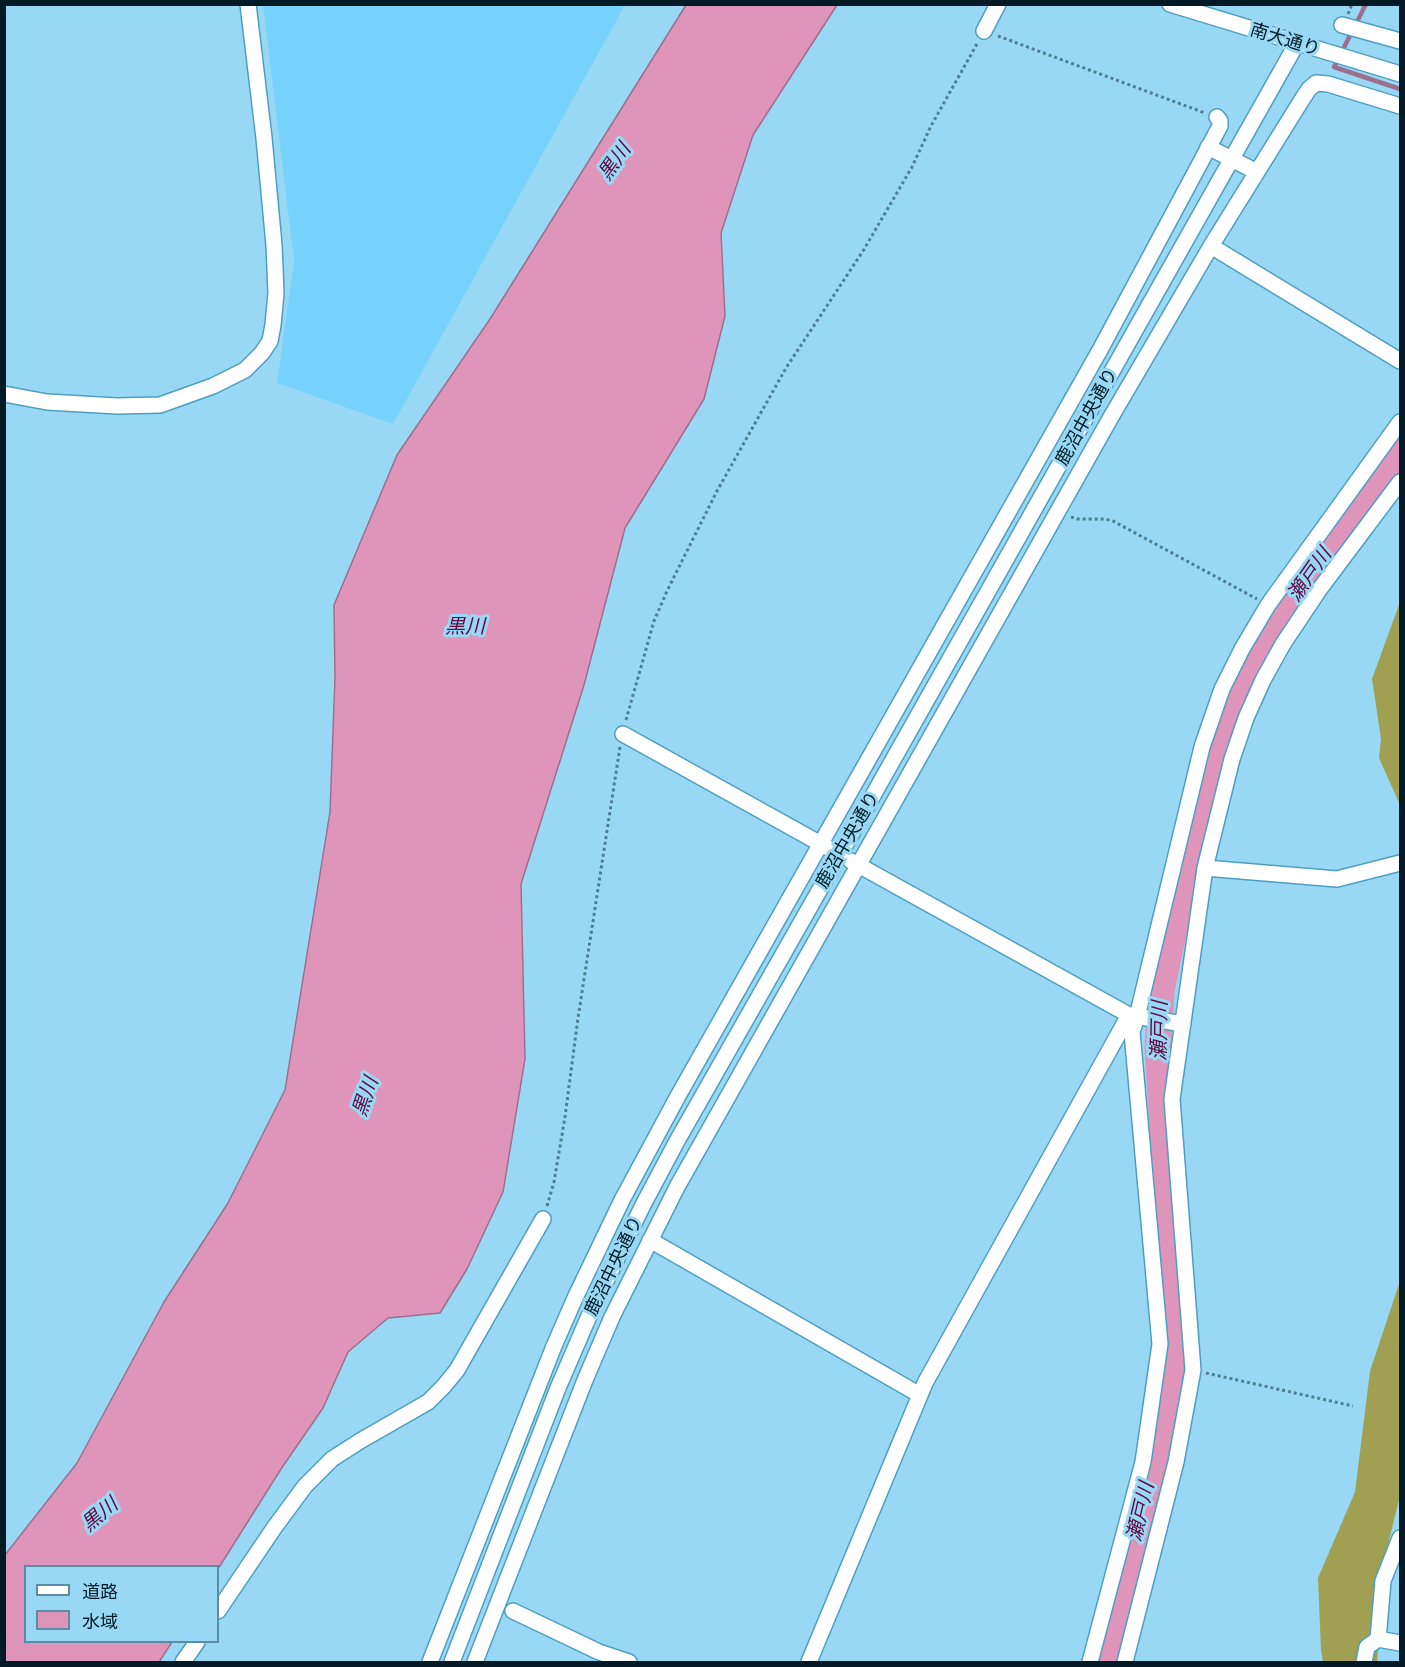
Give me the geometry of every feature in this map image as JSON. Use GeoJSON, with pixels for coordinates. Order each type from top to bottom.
{"type":"FeatureCollection","features":[{"type":"Feature","properties":{"kind":"street"},"geometry":{"type":"LineString","coordinates":[[4,394],[47,402],[117,406],[159,405],[213,386],[245,370],[270,341],[276,293],[274,245],[248,4]]}},
{"type":"Feature","properties":{"kind":"street"},"geometry":{"type":"LineString","coordinates":[[984,31],[998,4]]}},
{"type":"Feature","properties":{"kind":"street","name":"南大通り"},"geometry":{"type":"LineString","coordinates":[[1170,4],[1401,74]]}},
{"type":"Feature","properties":{"kind":"street"},"geometry":{"type":"LineString","coordinates":[[1342,26],[1401,41]]}},
{"type":"Feature","properties":{"kind":"street","name":"鹿沼中央通り"},"geometry":{"type":"LineString","coordinates":[[452,1662],[558,1389],[619,1252],[677,1141],[1297,43]]}},
{"type":"Feature","properties":{"kind":"street"},"geometry":{"type":"LineString","coordinates":[[475,1662],[585,1380],[612,1317],[650,1240],[708,1130],[1211,246],[1303,98],[1316,83],[1328,84],[1401,106]]}},
{"type":"Feature","properties":{"kind":"street"},"geometry":{"type":"LineString","coordinates":[[430,1662],[554,1346],[593,1260],[654,1140],[1100,350],[1220,126],[1217,117]]}},
{"type":"Feature","properties":{"kind":"street"},"geometry":{"type":"LineString","coordinates":[[1208,147],[1257,172]]}},
{"type":"Feature","properties":{"kind":"street"},"geometry":{"type":"LineString","coordinates":[[1211,246],[1401,361]]}},
{"type":"Feature","properties":{"kind":"street"},"geometry":{"type":"LineString","coordinates":[[1100,350],[1138,371]]}},
{"type":"Feature","properties":{"kind":"street"},"geometry":{"type":"LineString","coordinates":[[1090,1662],[1143,1462],[1160,1344],[1132,1032],[1133,1016],[1202,747],[1222,690],[1242,649],[1268,605],[1401,422]]}},
{"type":"Feature","properties":{"kind":"street"},"geometry":{"type":"LineString","coordinates":[[1125,1662],[1176,1462],[1193,1370],[1172,1098],[1205,868],[1232,759],[1246,718],[1263,680],[1283,644],[1319,590],[1401,482]]}},
{"type":"Feature","properties":{"kind":"street"},"geometry":{"type":"LineString","coordinates":[[623,734],[1133,1016],[1183,1024]]}},
{"type":"Feature","properties":{"kind":"street"},"geometry":{"type":"LineString","coordinates":[[1205,868],[1337,879],[1401,863]]}},
{"type":"Feature","properties":{"kind":"street"},"geometry":{"type":"LineString","coordinates":[[809,1662],[925,1383],[1133,1016]]}},
{"type":"Feature","properties":{"kind":"street"},"geometry":{"type":"LineString","coordinates":[[219,1610],[292,1503],[305,1486],[332,1459],[428,1402],[444,1386],[462,1360],[543,1219]]}},
{"type":"Feature","properties":{"kind":"street"},"geometry":{"type":"LineString","coordinates":[[650,1240],[920,1395]]}},
{"type":"Feature","properties":{"kind":"street"},"geometry":{"type":"LineString","coordinates":[[1378,1640],[1383,1581],[1401,1538]]}},
{"type":"Feature","properties":{"kind":"street"},"geometry":{"type":"LineString","coordinates":[[513,1611],[599,1652],[629,1662]]}},
{"type":"Feature","properties":{"kind":"street"},"geometry":{"type":"LineString","coordinates":[[1364,1662],[1367,1647],[1378,1640],[1401,1643]]}},
{"type":"Feature","properties":{"kind":"street"},"geometry":{"type":"LineString","coordinates":[[183,1662],[196,1643]]}},
{"type":"Feature","properties":{"kind":"path"},"geometry":{"type":"LineString","coordinates":[[543,1219],[554,1182],[565,1117],[578,1018],[623,734],[654,621],[717,491],[786,368],[891,205],[931,126],[984,31],[1217,117]]}},
{"type":"Feature","properties":{"kind":"path"},"geometry":{"type":"LineString","coordinates":[[1058,512],[1077,519],[1113,521],[1268,605]]}},
{"type":"Feature","properties":{"kind":"path"},"geometry":{"type":"LineString","coordinates":[[1193,1370],[1353,1406]]}},
{"type":"Feature","properties":{"kind":"shaded area"},"geometry":{"type":"Polygon","coordinates":[[[263,5],[625,5],[393,424],[277,383],[294,261],[263,5]]]}},
{"type":"Feature","properties":{"kind":"shaded area"},"geometry":{"type":"Polygon","coordinates":[[[1400,602],[1400,805],[1379,758],[1381,739],[1372,679],[1400,602]]]}},
{"type":"Feature","properties":{"kind":"shaded area"},"geometry":{"type":"Polygon","coordinates":[[[1400,1281],[1400,1496],[1389,1540],[1377,1662],[1323,1662],[1318,1578],[1355,1492],[1370,1371],[1400,1281]]]}},
{"type":"Feature","properties":{"kind":"water","name":"黒川"},"geometry":{"type":"Polygon","coordinates":[[[686,5],[837,5],[753,135],[721,233],[725,316],[704,399],[625,528],[584,685],[521,884],[525,1059],[503,1192],[467,1269],[440,1313],[388,1318],[348,1352],[323,1408],[281,1469],[219,1567],[219,1565],[24,1565],[24,1643],[171,1643],[159,1662],[5,1662],[5,1555],[77,1463],[164,1302],[228,1203],[285,1090],[330,812],[335,678],[334,605],[397,455],[490,319],[686,5]]]}},
{"type":"Feature","properties":{"kind":"waterway","name":"瀬戸川"},"geometry":{"type":"LineString","coordinates":[[1366,4],[1334,67],[1400,89]]}},
{"type":"Feature","properties":{"kind":"waterway","name":"瀬戸川"},"geometry":{"type":"LineString","coordinates":[[1106,1662],[1170,1391],[1175,1313],[1158,1050],[1161,991],[1194,834],[1223,735],[1242,689],[1290,603],[1400,450]]}}]}
